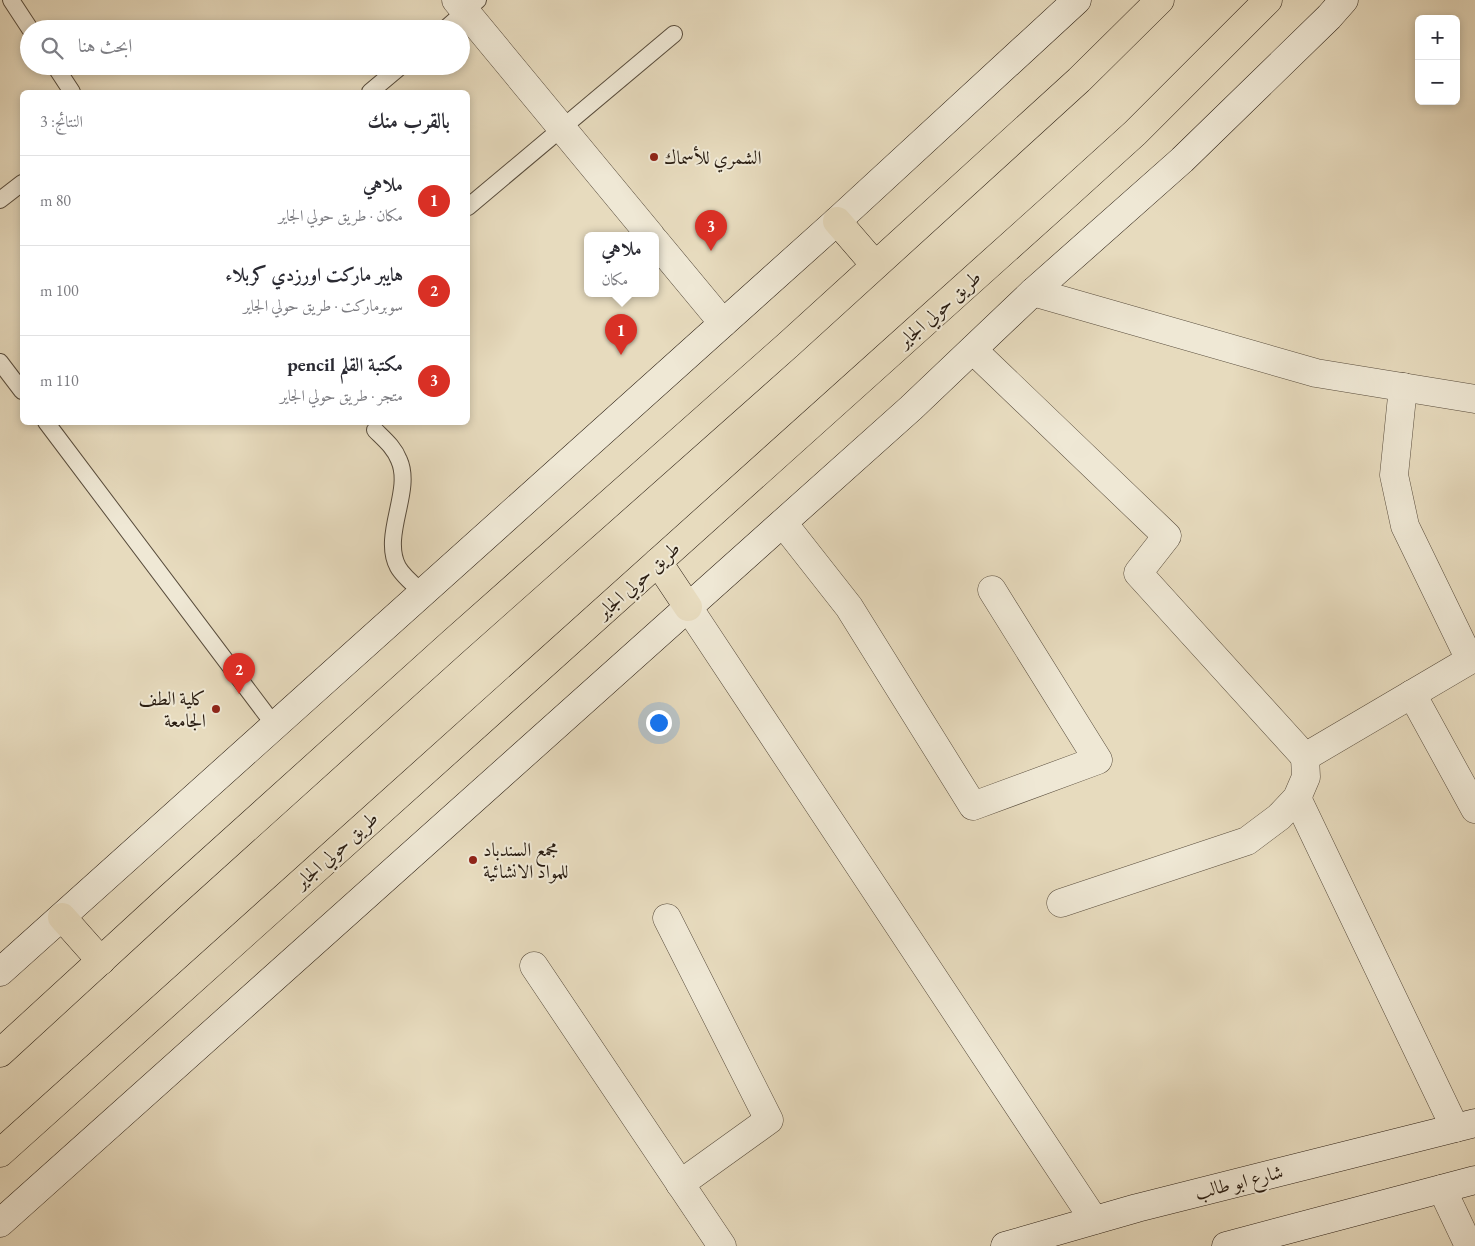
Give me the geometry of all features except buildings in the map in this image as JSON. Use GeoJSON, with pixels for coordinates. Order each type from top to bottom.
{"type":"FeatureCollection","features":[{"type":"Feature","properties":{"kind":"highway"},"geometry":{"type":"LineString","coordinates":[[0,1053],[424,668],[788,345],[1079,80],[1160,0]]}},
{"type":"Feature","properties":{"kind":"highway","name":"طريق حولي الجاير"},"geometry":{"type":"LineString","coordinates":[[0,1153],[1135,132],[1268,0]]}},
{"type":"Feature","properties":{"kind":"highway"},"geometry":{"type":"LineString","coordinates":[[837,221],[875,265]]}},
{"type":"Feature","properties":{"kind":"highway"},"geometry":{"type":"LineString","coordinates":[[658,562],[688,607]]}},
{"type":"Feature","properties":{"kind":"highway"},"geometry":{"type":"LineString","coordinates":[[62,917],[101,961]]}},
{"type":"Feature","properties":{"kind":"street"},"geometry":{"type":"LineString","coordinates":[[0,972],[837,221],[1077,0]]}},
{"type":"Feature","properties":{"kind":"street"},"geometry":{"type":"LineString","coordinates":[[0,1223],[911,408],[1033,292],[1182,160],[1329,17],[1344,0]]}},
{"type":"Feature","properties":{"kind":"street"},"geometry":{"type":"LineString","coordinates":[[466,4],[561,128],[647,232]]}},
{"type":"Feature","properties":{"kind":"street"},"geometry":{"type":"LineString","coordinates":[[659,246],[723,323]]}},
{"type":"Feature","properties":{"kind":"street"},"geometry":{"type":"LineString","coordinates":[[1033,292],[1316,373],[1475,399]]}},
{"type":"Feature","properties":{"kind":"street"},"geometry":{"type":"LineString","coordinates":[[973,350],[1168,536],[1138,573],[1305,757],[1306,776],[1297,798],[1279,817],[1247,841],[1061,903]]}},
{"type":"Feature","properties":{"kind":"street"},"geometry":{"type":"LineString","coordinates":[[1305,757],[1472,659],[1405,526],[1394,475],[1403,388]]}},
{"type":"Feature","properties":{"kind":"street"},"geometry":{"type":"LineString","coordinates":[[783,523],[849,607],[973,806],[1098,760],[992,590]]}},
{"type":"Feature","properties":{"kind":"street"},"geometry":{"type":"LineString","coordinates":[[688,607],[1094,1220]]}},
{"type":"Feature","properties":{"kind":"street"},"geometry":{"type":"LineString","coordinates":[[1412,694],[1475,809]]}},
{"type":"Feature","properties":{"kind":"street"},"geometry":{"type":"LineString","coordinates":[[1297,798],[1465,1125]]}},
{"type":"Feature","properties":{"kind":"street"},"geometry":{"type":"LineString","coordinates":[[668,918],[768,1120],[680,1184]]}},
{"type":"Feature","properties":{"kind":"street"},"geometry":{"type":"LineString","coordinates":[[534,966],[722,1246]]}},
{"type":"Feature","properties":{"kind":"street","name":"شارع ابو طالب"},"geometry":{"type":"LineString","coordinates":[[1005,1246],[1137,1208],[1465,1125]]}},
{"type":"Feature","properties":{"kind":"street"},"geometry":{"type":"LineString","coordinates":[[1226,1246],[1475,1180]]}},
{"type":"Feature","properties":{"kind":"street"},"geometry":{"type":"LineString","coordinates":[[1442,1189],[1469,1246]]}},
{"type":"Feature","properties":{"kind":"lane"},"geometry":{"type":"LineString","coordinates":[[0,8],[11,0],[24,20]]}},
{"type":"Feature","properties":{"kind":"lane"},"geometry":{"type":"LineString","coordinates":[[452,20],[466,4]]}},
{"type":"Feature","properties":{"kind":"lane"},"geometry":{"type":"LineString","coordinates":[[470,205],[674,34]]}},
{"type":"Feature","properties":{"kind":"lane"},"geometry":{"type":"LineString","coordinates":[[61,75],[71,90]]}},
{"type":"Feature","properties":{"kind":"lane"},"geometry":{"type":"LineString","coordinates":[[372,90],[390,75]]}},
{"type":"Feature","properties":{"kind":"lane"},"geometry":{"type":"LineString","coordinates":[[0,200],[20,185]]}},
{"type":"Feature","properties":{"kind":"lane"},"geometry":{"type":"LineString","coordinates":[[0,362],[20,388]]}},
{"type":"Feature","properties":{"kind":"lane"},"geometry":{"type":"LineString","coordinates":[[48,425],[275,726]]}},
{"type":"Feature","properties":{"kind":"lane"},"geometry":{"type":"LineString","coordinates":[[375,430],[394,449],[400,462],[403,478],[394,534],[394,554],[398,568],[422,592]]}},
{"type":"Feature","properties":{"kind":"place","name":"الشمري للأسماك"},"geometry":{"type":"Point","coordinates":[654,157]}},
{"type":"Feature","properties":{"kind":"place","name":"مكتبة القلم pencil"},"geometry":{"type":"Point","coordinates":[711,251]}},
{"type":"Feature","properties":{"kind":"place","name":"ملاهي"},"geometry":{"type":"Point","coordinates":[621,355]}},
{"type":"Feature","properties":{"kind":"place","name":"هايبر ماركت اورزدي كربلاء"},"geometry":{"type":"Point","coordinates":[239,694]}},
{"type":"Feature","properties":{"kind":"place","name":"كلية الطف الجامعة"},"geometry":{"type":"Point","coordinates":[216,709]}},
{"type":"Feature","properties":{"kind":"place","name":"مجمع السندباد للمواد الانشائية"},"geometry":{"type":"Point","coordinates":[473,860]}}]}
